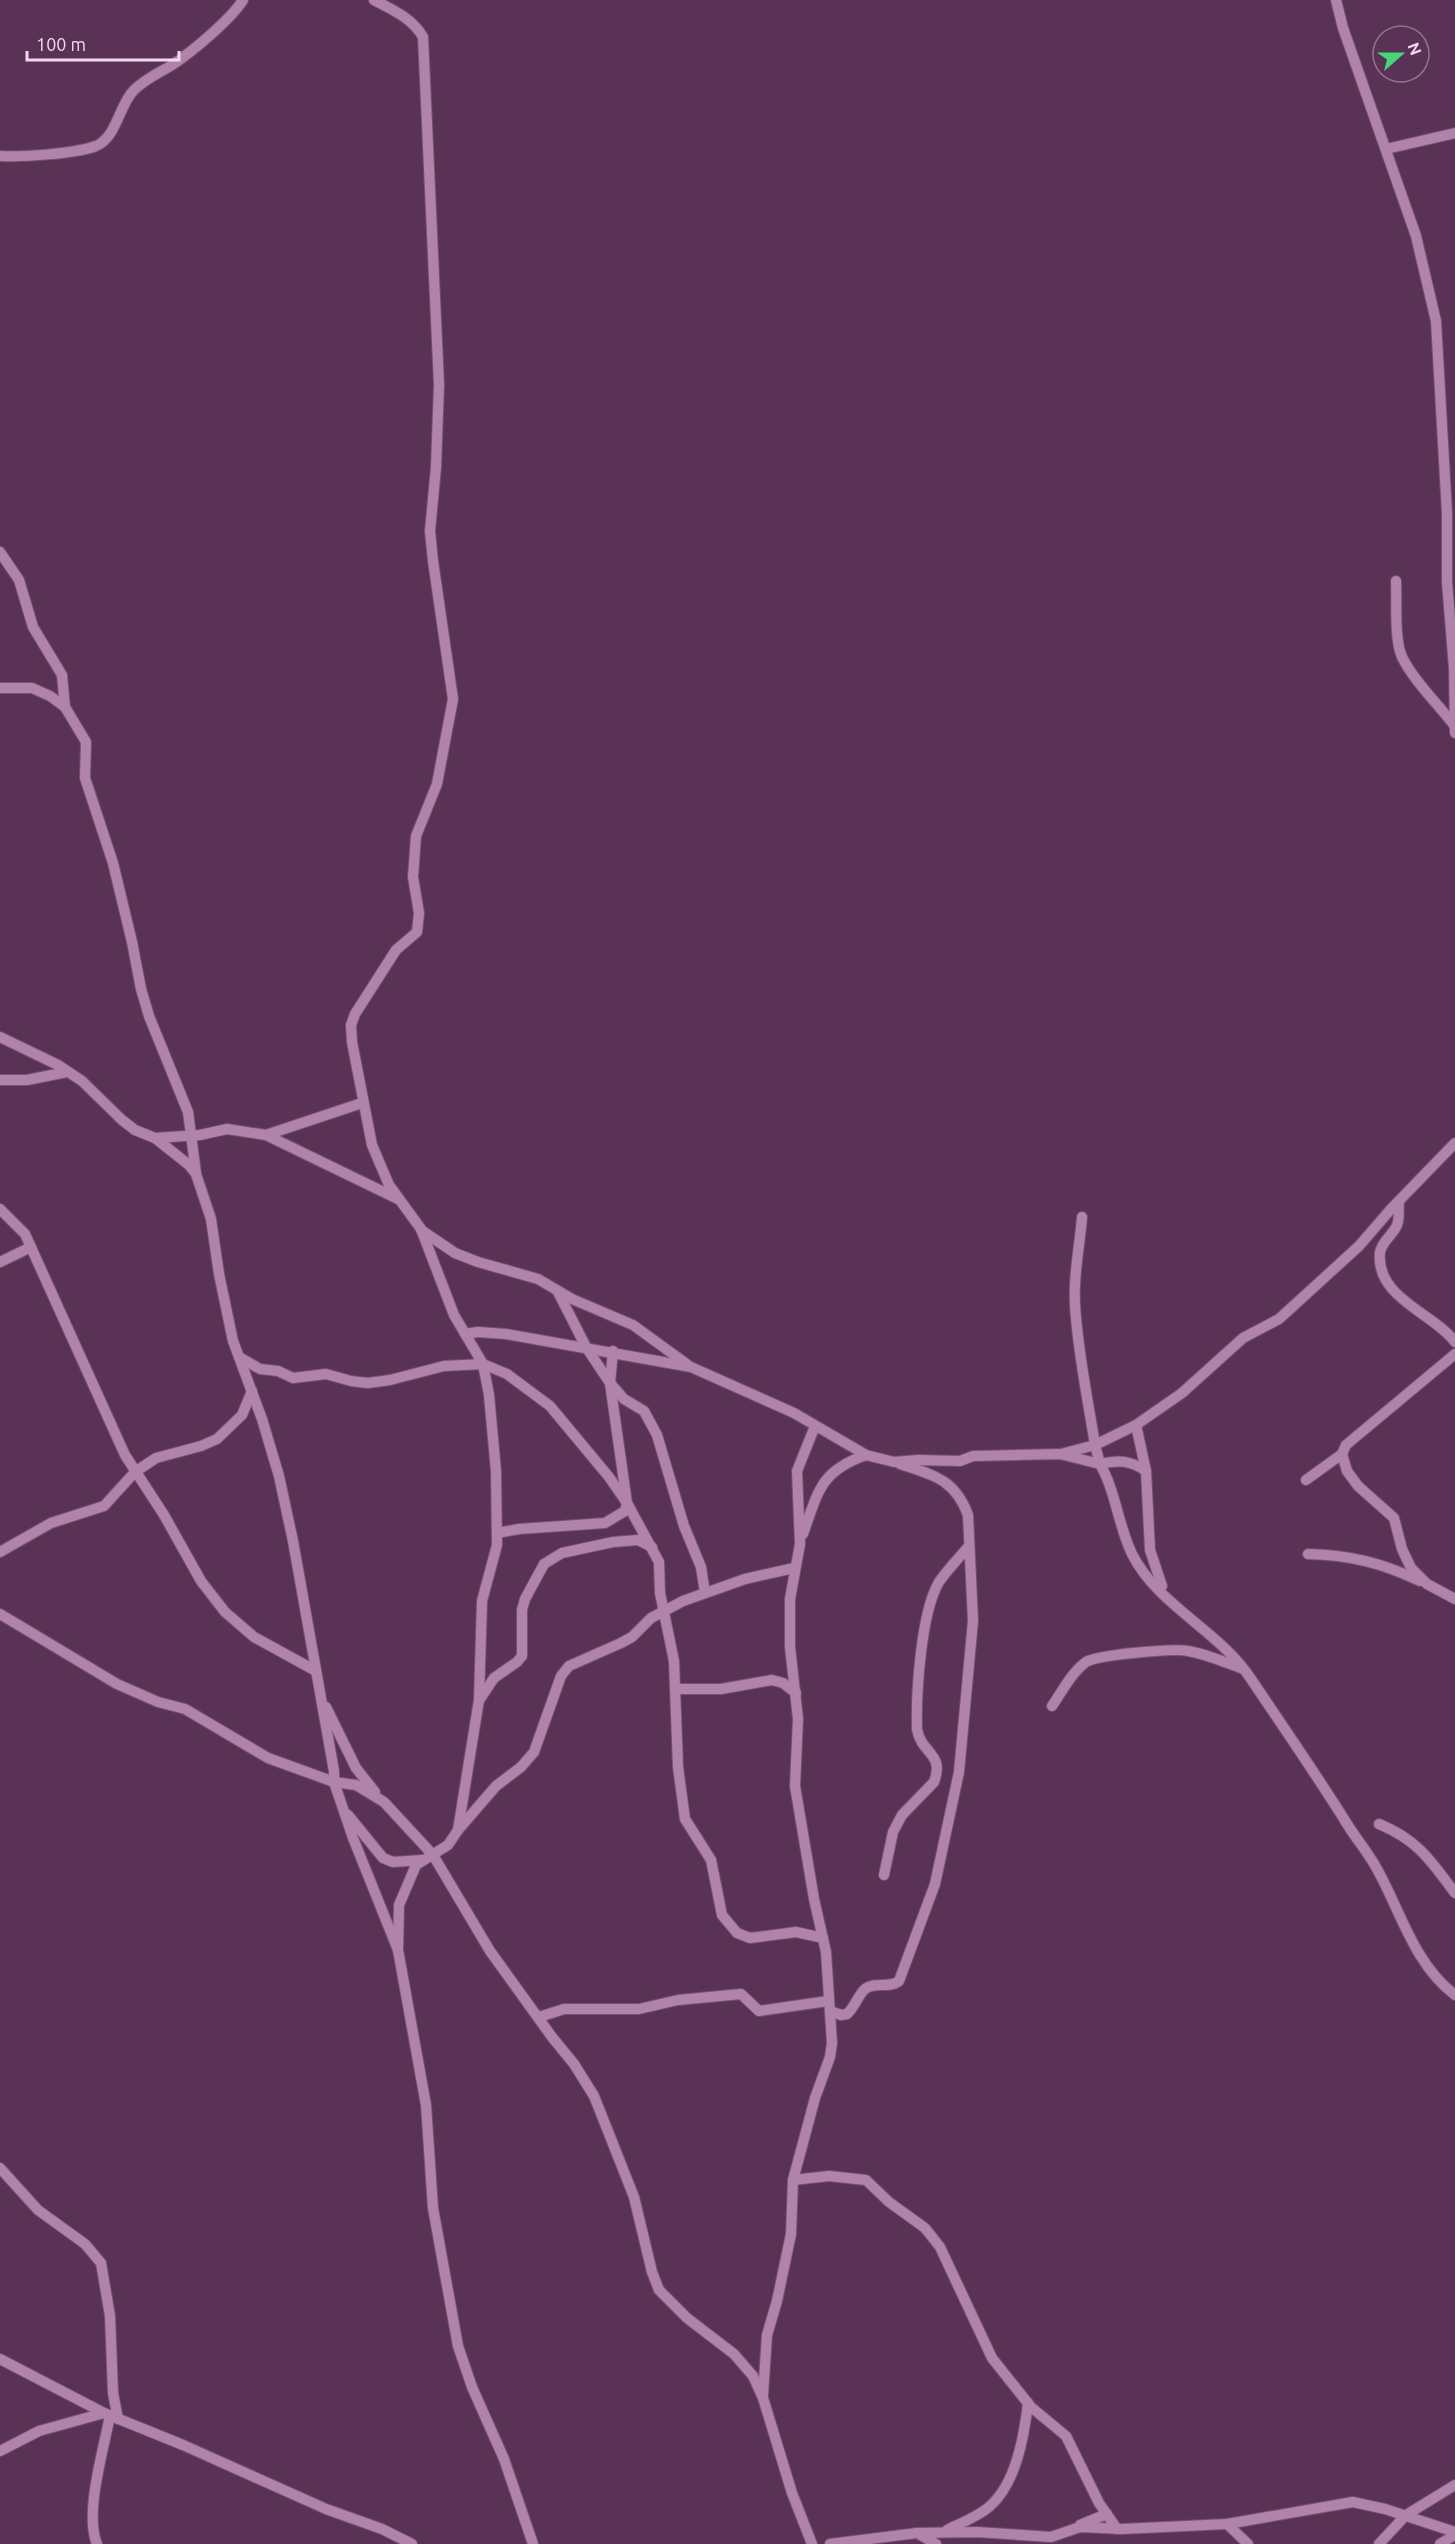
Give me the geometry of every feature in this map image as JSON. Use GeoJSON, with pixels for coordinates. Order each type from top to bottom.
{"type":"FeatureCollection","features":[{"type":"Feature","properties":{"kind":"street"},"geometry":{"type":"LineString","coordinates":[[0,156],[26,157],[98,145],[110,134],[134,90],[190,51],[234,12],[243,0]]}},
{"type":"Feature","properties":{"kind":"street"},"geometry":{"type":"LineString","coordinates":[[374,0],[406,18],[417,27],[423,37],[439,385],[436,467],[430,531],[432,561],[453,699],[444,757],[437,784],[416,836],[413,877],[419,913],[417,932],[396,950],[355,1014],[351,1025],[362,1102],[376,1157],[398,1199],[421,1229],[454,1315],[483,1364],[489,1395],[497,1533],[494,1562],[480,1610],[479,1700],[458,1830]]}},
{"type":"Feature","properties":{"kind":"street"},"geometry":{"type":"LineString","coordinates":[[1336,0],[1343,28],[1416,236],[1436,321],[1447,513],[1447,582],[1454,668],[1455,729]]}},
{"type":"Feature","properties":{"kind":"street"},"geometry":{"type":"LineString","coordinates":[[1386,149],[1455,133]]}},
{"type":"Feature","properties":{"kind":"street"},"geometry":{"type":"LineString","coordinates":[[0,552],[19,580],[33,627],[62,675],[65,707]]}},
{"type":"Feature","properties":{"kind":"street"},"geometry":{"type":"LineString","coordinates":[[1396,581],[1402,657],[1455,729]]}},
{"type":"Feature","properties":{"kind":"street"},"geometry":{"type":"LineString","coordinates":[[0,688],[32,688],[50,696],[65,707],[86,742],[85,778],[118,880],[141,989],[167,1064],[188,1112],[193,1135],[196,1174],[211,1220],[219,1274],[239,1358],[272,1449],[289,1519],[321,1695],[334,1782],[353,1838],[398,1950]]}},
{"type":"Feature","properties":{"kind":"street"},"geometry":{"type":"LineString","coordinates":[[0,1037],[58,1065],[82,1081],[135,1130],[155,1138],[189,1165],[196,1174]]}},
{"type":"Feature","properties":{"kind":"street"},"geometry":{"type":"LineString","coordinates":[[0,1080],[27,1080],[67,1072]]}},
{"type":"Feature","properties":{"kind":"street"},"geometry":{"type":"LineString","coordinates":[[266,1135],[362,1102]]}},
{"type":"Feature","properties":{"kind":"street"},"geometry":{"type":"LineString","coordinates":[[155,1138],[227,1129],[266,1135],[398,1199]]}},
{"type":"Feature","properties":{"kind":"street"},"geometry":{"type":"LineString","coordinates":[[894,1462],[960,1461],[973,1456],[1060,1454],[1095,1445],[1136,1425],[1182,1393],[1243,1338],[1287,1313],[1359,1246],[1455,1143]]}},
{"type":"Feature","properties":{"kind":"street"},"geometry":{"type":"LineString","coordinates":[[1399,1201],[1397,1225],[1380,1252],[1382,1268],[1388,1282],[1398,1294],[1443,1329],[1455,1342]]}},
{"type":"Feature","properties":{"kind":"street"},"geometry":{"type":"LineString","coordinates":[[0,1209],[25,1234],[69,1326],[101,1403],[135,1472],[164,1515],[196,1574],[225,1612],[254,1637],[316,1671]]}},
{"type":"Feature","properties":{"kind":"street"},"geometry":{"type":"LineString","coordinates":[[1082,1217],[1075,1265],[1074,1305],[1095,1445],[1100,1464],[1108,1477],[1132,1553],[1142,1569],[1164,1594],[1244,1669],[1301,1751],[1376,1868],[1419,1956],[1453,1995]]}},
{"type":"Feature","properties":{"kind":"street"},"geometry":{"type":"LineString","coordinates":[[421,1229],[455,1253],[478,1262],[531,1276],[558,1292],[633,1325],[690,1367]]}},
{"type":"Feature","properties":{"kind":"street"},"geometry":{"type":"LineString","coordinates":[[0,1262],[31,1247]]}},
{"type":"Feature","properties":{"kind":"street"},"geometry":{"type":"LineString","coordinates":[[558,1292],[586,1347],[610,1383],[624,1399],[644,1411],[657,1435],[688,1538],[701,1567],[705,1593]]}},
{"type":"Feature","properties":{"kind":"street"},"geometry":{"type":"LineString","coordinates":[[465,1334],[478,1332],[506,1334],[613,1351],[690,1367],[794,1413],[866,1455],[937,1476],[946,1481],[956,1492],[963,1501],[968,1515],[974,1621],[961,1733],[959,1772],[935,1884],[899,1981],[893,1985],[866,1989],[847,2014],[841,2015],[829,2006],[759,2011],[741,1994],[667,2002],[639,2009],[564,2009],[539,2017]]}},
{"type":"Feature","properties":{"kind":"street"},"geometry":{"type":"LineString","coordinates":[[497,1533],[519,1529],[605,1523],[621,1516],[627,1503],[610,1383],[613,1351]]}},
{"type":"Feature","properties":{"kind":"street"},"geometry":{"type":"LineString","coordinates":[[1306,1480],[1341,1454],[1346,1445],[1455,1354]]}},
{"type":"Feature","properties":{"kind":"street"},"geometry":{"type":"LineString","coordinates":[[239,1358],[260,1369],[278,1371],[293,1378],[326,1374],[368,1383],[390,1380],[444,1366],[483,1364],[507,1374],[550,1406],[588,1449],[627,1503],[652,1548],[660,1569],[659,1587],[669,1628],[676,1689],[678,1767],[684,1819],[711,1860],[722,1916],[737,1934],[750,1938],[796,1932],[823,1938]]}},
{"type":"Feature","properties":{"kind":"street"},"geometry":{"type":"LineString","coordinates":[[0,1552],[39,1528],[64,1517],[104,1506],[135,1472],[156,1458],[201,1446],[217,1439],[242,1415],[252,1391]]}},
{"type":"Feature","properties":{"kind":"street"},"geometry":{"type":"LineString","coordinates":[[1136,1425],[1146,1471],[1150,1550],[1164,1594]]}},
{"type":"Feature","properties":{"kind":"street"},"geometry":{"type":"LineString","coordinates":[[800,1544],[797,1471],[815,1426]]}},
{"type":"Feature","properties":{"kind":"street"},"geometry":{"type":"LineString","coordinates":[[1060,1454],[1100,1464],[1125,1460],[1146,1471]]}},
{"type":"Feature","properties":{"kind":"street"},"geometry":{"type":"LineString","coordinates":[[1341,1454],[1347,1471],[1358,1486],[1394,1518],[1406,1559],[1411,1568],[1427,1584]]}},
{"type":"Feature","properties":{"kind":"street"},"geometry":{"type":"LineString","coordinates":[[763,2398],[767,2335],[777,2301],[791,2234],[793,2180],[815,2098],[830,2057],[832,2030],[827,1960],[810,1880],[795,1786],[798,1719],[790,1622],[794,1568],[800,1544],[822,1485],[829,1474],[838,1467],[866,1455]]}},
{"type":"Feature","properties":{"kind":"street"},"geometry":{"type":"LineString","coordinates":[[479,1700],[494,1678],[522,1656],[522,1610],[525,1599],[544,1564],[562,1553],[627,1539],[638,1540],[652,1548]]}},
{"type":"Feature","properties":{"kind":"street"},"geometry":{"type":"LineString","coordinates":[[884,1875],[893,1832],[902,1815],[927,1790],[936,1776],[935,1760],[919,1741],[917,1729],[922,1646],[926,1619],[939,1582],[969,1546]]}},
{"type":"Feature","properties":{"kind":"street"},"geometry":{"type":"LineString","coordinates":[[1308,1554],[1341,1555],[1391,1567],[1455,1599]]}},
{"type":"Feature","properties":{"kind":"street"},"geometry":{"type":"LineString","coordinates":[[533,2544],[504,2459],[472,2387],[458,2346],[433,2208],[426,2105],[398,1950],[399,1905],[416,1865],[448,1845],[496,1786],[521,1767],[534,1752],[564,1670],[579,1660],[627,1640],[664,1611],[705,1593],[765,1573],[794,1568]]}},
{"type":"Feature","properties":{"kind":"street"},"geometry":{"type":"LineString","coordinates":[[0,1614],[117,1684],[158,1702],[185,1709],[268,1758],[334,1782],[356,1785],[380,1800]]}},
{"type":"Feature","properties":{"kind":"street"},"geometry":{"type":"LineString","coordinates":[[1052,1706],[1073,1675],[1084,1664],[1096,1658],[1162,1650],[1187,1651],[1244,1669]]}},
{"type":"Feature","properties":{"kind":"street"},"geometry":{"type":"LineString","coordinates":[[676,1689],[721,1689],[772,1680],[783,1683],[796,1693]]}},
{"type":"Feature","properties":{"kind":"street"},"geometry":{"type":"LineString","coordinates":[[321,1695],[356,1768],[380,1800],[433,1855],[484,1942],[574,2064],[594,2096],[634,2197],[652,2272],[659,2289],[687,2318],[746,2366],[763,2398],[792,2493],[812,2544]]}},
{"type":"Feature","properties":{"kind":"street"},"geometry":{"type":"LineString","coordinates":[[343,1808],[383,1858],[393,1862],[422,1860]]}},
{"type":"Feature","properties":{"kind":"street"},"geometry":{"type":"LineString","coordinates":[[1379,1824],[1408,1839],[1428,1855],[1455,1893]]}},
{"type":"Feature","properties":{"kind":"street"},"geometry":{"type":"LineString","coordinates":[[0,2168],[38,2210],[57,2226],[85,2244],[100,2263],[110,2316],[113,2393],[111,2416],[99,2466],[93,2519],[97,2544]]}},
{"type":"Feature","properties":{"kind":"street"},"geometry":{"type":"LineString","coordinates":[[793,2180],[829,2176],[866,2180],[889,2202],[932,2234],[989,2352],[1028,2403],[1066,2436],[1092,2489],[1117,2529]]}},
{"type":"Feature","properties":{"kind":"street"},"geometry":{"type":"LineString","coordinates":[[0,2359],[111,2416],[412,2544]]}},
{"type":"Feature","properties":{"kind":"street"},"geometry":{"type":"LineString","coordinates":[[944,2531],[980,2513],[1001,2493],[1017,2458],[1028,2403]]}},
{"type":"Feature","properties":{"kind":"street"},"geometry":{"type":"LineString","coordinates":[[0,2451],[39,2431],[111,2416]]}},
{"type":"Feature","properties":{"kind":"street"},"geometry":{"type":"LineString","coordinates":[[1379,2544],[1406,2515],[1455,2485]]}},
{"type":"Feature","properties":{"kind":"street"},"geometry":{"type":"LineString","coordinates":[[1070,2530],[1091,2526],[1117,2529],[1227,2524],[1353,2502],[1406,2515],[1455,2533]]}},
{"type":"Feature","properties":{"kind":"street"},"geometry":{"type":"LineString","coordinates":[[830,2544],[944,2531],[1045,2537],[1057,2535],[1107,2514]]}},
{"type":"Feature","properties":{"kind":"street"},"geometry":{"type":"LineString","coordinates":[[1227,2524],[1248,2544]]}},
{"type":"Feature","properties":{"kind":"street"},"geometry":{"type":"LineString","coordinates":[[917,2533],[936,2544]]}},
{"type":"Feature","properties":{"kind":"street"},"geometry":{"type":"LineString","coordinates":[[1440,2544],[1455,2533]]}}]}
